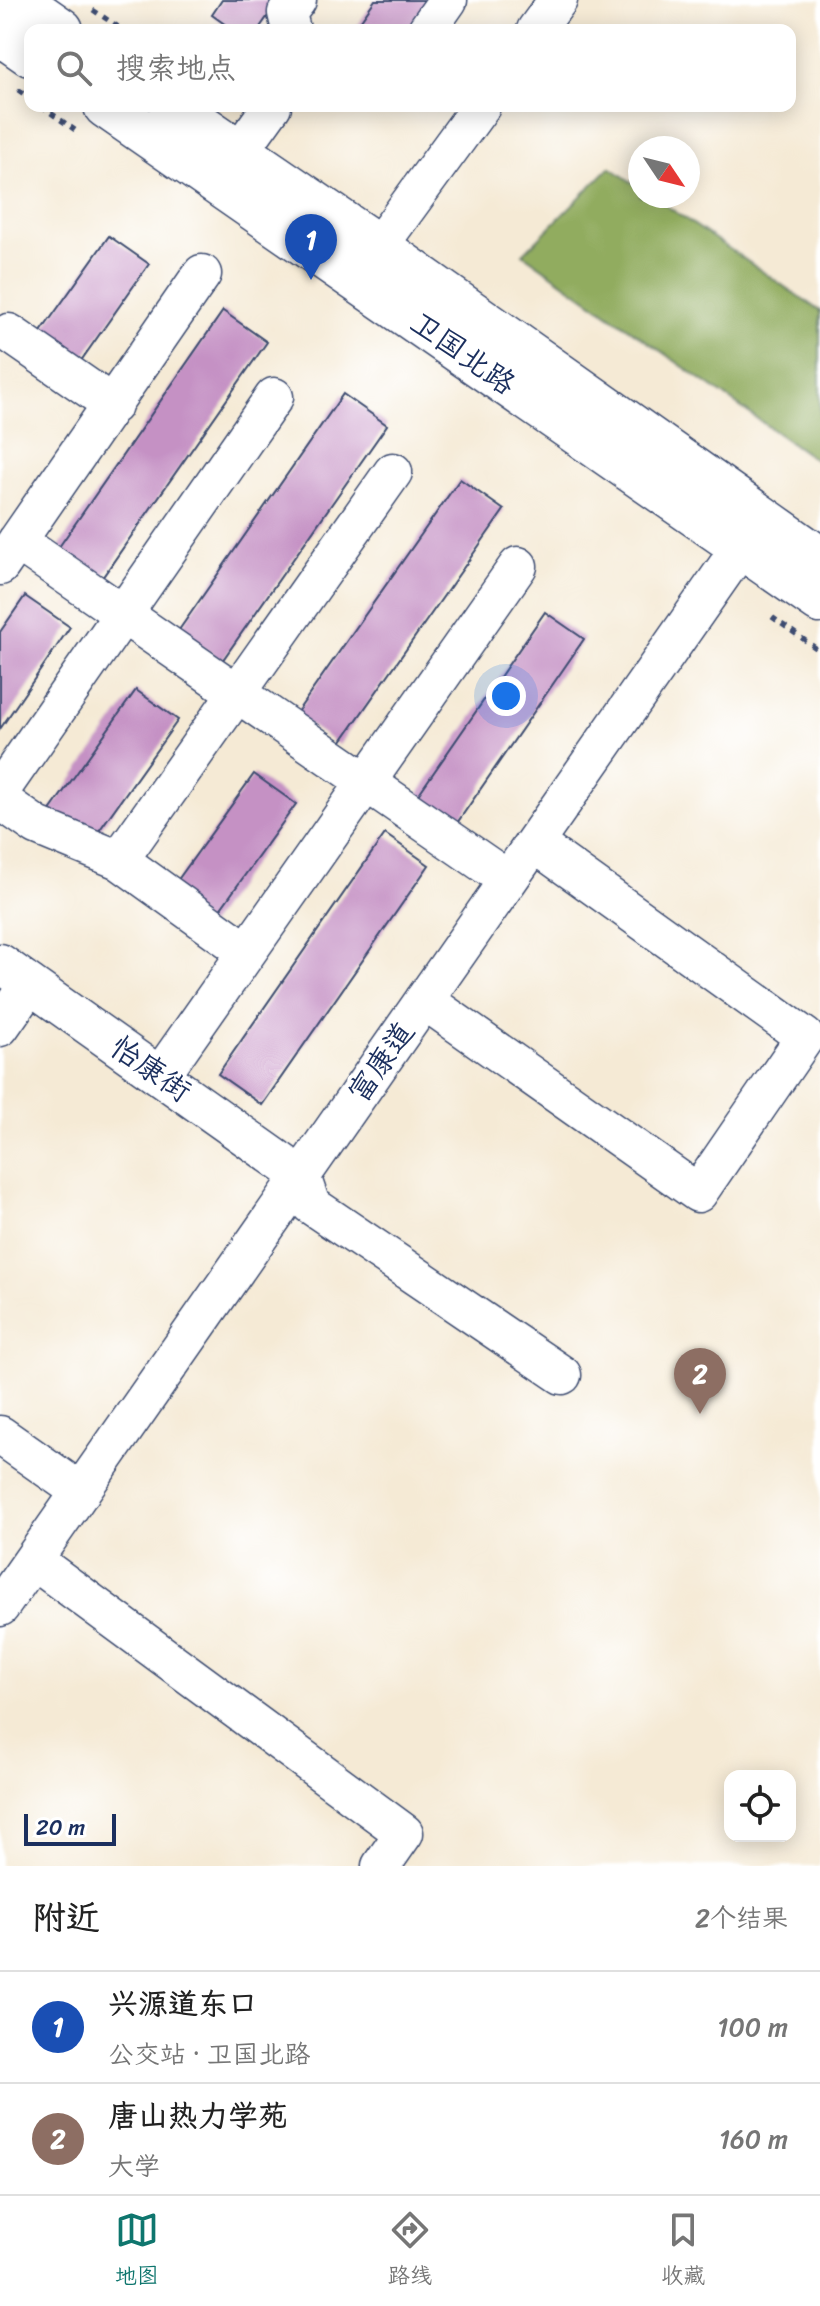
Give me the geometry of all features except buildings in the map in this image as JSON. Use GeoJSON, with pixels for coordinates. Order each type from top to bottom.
{"type":"FeatureCollection","features":[{"type":"Feature","properties":{"kind":"main road"},"geometry":{"type":"LineString","coordinates":[[18,0],[76,19]]}},
{"type":"Feature","properties":{"kind":"main road"},"geometry":{"type":"LineString","coordinates":[[0,33],[24,50]]}},
{"type":"Feature","properties":{"kind":"main road","name":"卫国北路"},"geometry":{"type":"LineString","coordinates":[[115,112],[751,532],[820,559]]}},
{"type":"Feature","properties":{"kind":"main road","name":"卫国北路"},"geometry":{"type":"LineString","coordinates":[[181,112],[378,247],[751,532],[820,601]]}},
{"type":"Feature","properties":{"kind":"street"},"geometry":{"type":"LineString","coordinates":[[290,24],[287,13],[297,0]]}},
{"type":"Feature","properties":{"kind":"street"},"geometry":{"type":"LineString","coordinates":[[431,24],[448,0]]}},
{"type":"Feature","properties":{"kind":"street"},"geometry":{"type":"LineString","coordinates":[[540,24],[558,0]]}},
{"type":"Feature","properties":{"kind":"street"},"geometry":{"type":"LineString","coordinates":[[239,152],[268,112]]}},
{"type":"Feature","properties":{"kind":"street"},"geometry":{"type":"LineString","coordinates":[[378,247],[477,112]]}},
{"type":"Feature","properties":{"kind":"street"},"geometry":{"type":"LineString","coordinates":[[202,274],[9,553],[123,614],[508,880]]}},
{"type":"Feature","properties":{"kind":"street"},"geometry":{"type":"LineString","coordinates":[[9,333],[113,405]]}},
{"type":"Feature","properties":{"kind":"street"},"geometry":{"type":"LineString","coordinates":[[0,791],[274,397]]}},
{"type":"Feature","properties":{"kind":"street"},"geometry":{"type":"LineString","coordinates":[[119,860],[393,472]]}},
{"type":"Feature","properties":{"kind":"street","name":"富康道"},"geometry":{"type":"LineString","coordinates":[[0,1607],[751,532]]}},
{"type":"Feature","properties":{"kind":"street"},"geometry":{"type":"LineString","coordinates":[[160,1076],[518,566]]}},
{"type":"Feature","properties":{"kind":"street"},"geometry":{"type":"LineString","coordinates":[[0,800],[37,826],[119,860],[247,952]]}},
{"type":"Feature","properties":{"kind":"street"},"geometry":{"type":"LineString","coordinates":[[424,1000],[698,1193],[805,1037],[534,843]]}},
{"type":"Feature","properties":{"kind":"street"},"geometry":{"type":"LineString","coordinates":[[0,1027],[15,974]]}},
{"type":"Feature","properties":{"kind":"street","name":"怡康街"},"geometry":{"type":"LineString","coordinates":[[15,974],[301,1176]]}},
{"type":"Feature","properties":{"kind":"street"},"geometry":{"type":"LineString","coordinates":[[301,1176],[311,1205],[562,1375]]}},
{"type":"Feature","properties":{"kind":"street"},"geometry":{"type":"LineString","coordinates":[[0,1435],[81,1492]]}},
{"type":"Feature","properties":{"kind":"street"},"geometry":{"type":"LineString","coordinates":[[33,1560],[404,1833],[381,1866]]}},
{"type":"Feature","properties":{"kind":"path"},"geometry":{"type":"LineString","coordinates":[[76,19],[97,24]]}},
{"type":"Feature","properties":{"kind":"green space"},"geometry":{"type":"Polygon","coordinates":[[[610,167],[628,180],[628,208],[670,208],[820,311],[820,463],[523,254],[610,167]]]}},
{"type":"Feature","properties":{"kind":"place","name":"兴源道东口"},"geometry":{"type":"Point","coordinates":[311,280]}},
{"type":"Feature","properties":{"kind":"place","name":"唐山热力学苑"},"geometry":{"type":"Point","coordinates":[700,1414]}}]}
